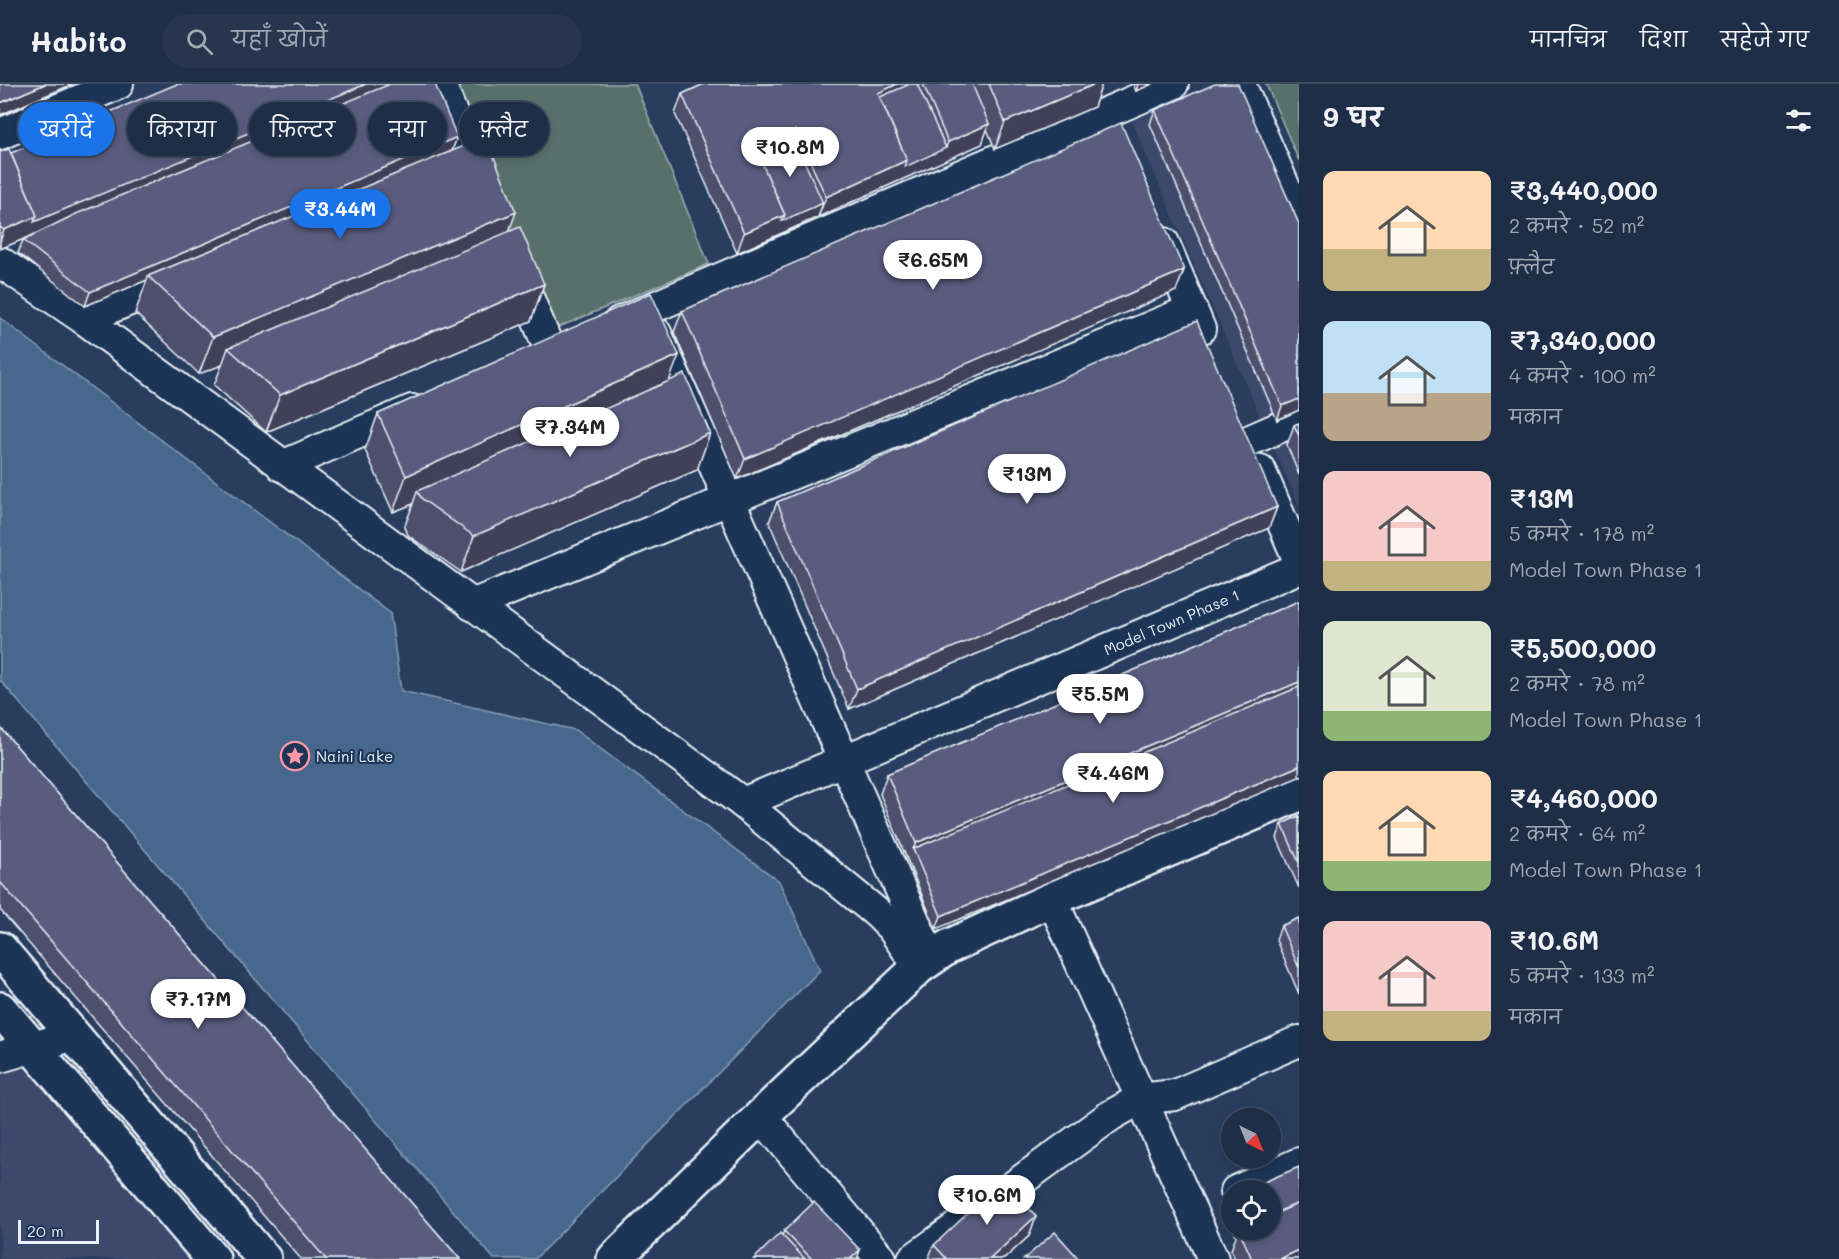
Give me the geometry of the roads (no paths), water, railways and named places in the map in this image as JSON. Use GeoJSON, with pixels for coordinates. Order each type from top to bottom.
{"type":"FeatureCollection","features":[{"type":"Feature","properties":{"kind":"street"},"geometry":{"type":"LineString","coordinates":[[0,134],[118,84]]}},
{"type":"Feature","properties":{"kind":"street"},"geometry":{"type":"LineString","coordinates":[[440,84],[458,160],[492,210]]}},
{"type":"Feature","properties":{"kind":"street"},"geometry":{"type":"LineString","coordinates":[[1096,84],[1112,123]]}},
{"type":"Feature","properties":{"kind":"street"},"geometry":{"type":"LineString","coordinates":[[510,253],[561,347],[992,162],[1112,123],[1173,84]]}},
{"type":"Feature","properties":{"kind":"street"},"geometry":{"type":"LineString","coordinates":[[1240,84],[1299,220]]}},
{"type":"Feature","properties":{"kind":"street"},"geometry":{"type":"LineString","coordinates":[[979,133],[992,162]]}},
{"type":"Feature","properties":{"kind":"street"},"geometry":{"type":"LineString","coordinates":[[1155,222],[1211,354]]}},
{"type":"Feature","properties":{"kind":"street"},"geometry":{"type":"LineString","coordinates":[[0,262],[84,320],[743,803],[877,913],[925,963]]}},
{"type":"Feature","properties":{"kind":"street"},"geometry":{"type":"LineString","coordinates":[[84,320],[205,268]]}},
{"type":"Feature","properties":{"kind":"street"},"geometry":{"type":"LineString","coordinates":[[646,310],[844,760],[925,963]]}},
{"type":"Feature","properties":{"kind":"street"},"geometry":{"type":"LineString","coordinates":[[472,606],[1192,310]]}},
{"type":"Feature","properties":{"kind":"street"},"geometry":{"type":"LineString","coordinates":[[282,466],[432,402]]}},
{"type":"Feature","properties":{"kind":"street"},"geometry":{"type":"LineString","coordinates":[[1299,419],[1243,430],[1299,561]]}},
{"type":"Feature","properties":{"kind":"street","name":"Model Town Phase 1"},"geometry":{"type":"LineString","coordinates":[[743,803],[1299,568]]}},
{"type":"Feature","properties":{"kind":"street"},"geometry":{"type":"LineString","coordinates":[[617,1258],[761,1116],[925,963],[948,947],[1052,898],[1299,794]]}},
{"type":"Feature","properties":{"kind":"street"},"geometry":{"type":"LineString","coordinates":[[1052,898],[1213,1259]]}},
{"type":"Feature","properties":{"kind":"street"},"geometry":{"type":"LineString","coordinates":[[0,949],[264,1259]]}},
{"type":"Feature","properties":{"kind":"street"},"geometry":{"type":"LineString","coordinates":[[0,1009],[213,1259]]}},
{"type":"Feature","properties":{"kind":"street"},"geometry":{"type":"LineString","coordinates":[[0,1057],[35,1049],[74,1035]]}},
{"type":"Feature","properties":{"kind":"street"},"geometry":{"type":"LineString","coordinates":[[913,1259],[1110,1116],[1140,1099],[1175,1095],[1299,1041]]}},
{"type":"Feature","properties":{"kind":"street"},"geometry":{"type":"LineString","coordinates":[[761,1116],[881,1259]]}},
{"type":"Feature","properties":{"kind":"street"},"geometry":{"type":"LineString","coordinates":[[1261,1180],[1299,1163]]}},
{"type":"Feature","properties":{"kind":"street"},"geometry":{"type":"LineString","coordinates":[[1191,1211],[1221,1198]]}},
{"type":"Feature","properties":{"kind":"place","name":"Naini Lake"},"geometry":{"type":"Point","coordinates":[295,756]}}]}
